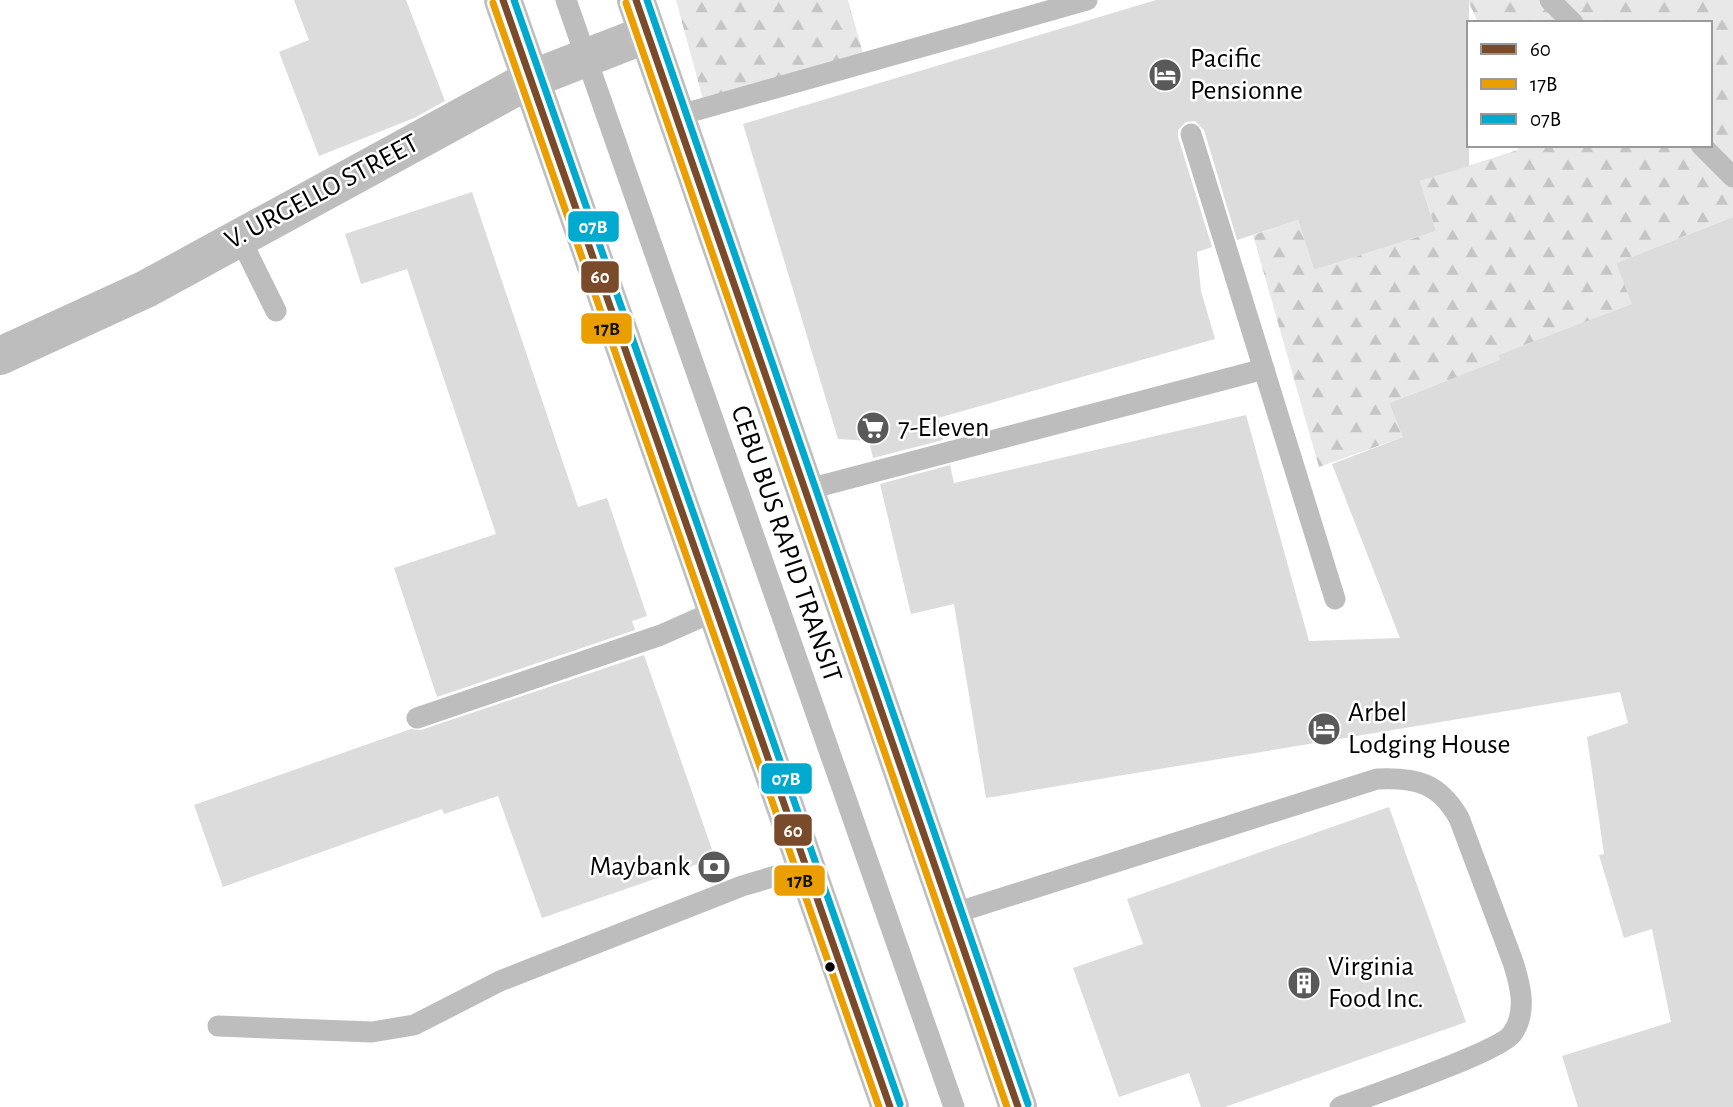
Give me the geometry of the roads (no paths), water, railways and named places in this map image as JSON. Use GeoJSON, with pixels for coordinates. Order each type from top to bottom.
{"type":"FeatureCollection","features":[{"type":"Feature","properties":{"kind":"main road"},"geometry":{"type":"LineString","coordinates":[[503,0],[890,1107]]}},
{"type":"Feature","properties":{"kind":"main road"},"geometry":{"type":"LineString","coordinates":[[641,17],[1018,1107]]}},
{"type":"Feature","properties":{"kind":"street","name":"V. URGELLO STREET"},"geometry":{"type":"LineString","coordinates":[[0,356],[146,289],[529,80],[586,58],[641,17]]}},
{"type":"Feature","properties":{"kind":"lane","name":"CEBU BUS RAPID TRANSIT"},"geometry":{"type":"LineString","coordinates":[[566,0],[954,1107]]}},
{"type":"Feature","properties":{"kind":"lane"},"geometry":{"type":"LineString","coordinates":[[676,116],[1087,0]]}},
{"type":"Feature","properties":{"kind":"lane"},"geometry":{"type":"LineString","coordinates":[[1550,0],[1571,21]]}},
{"type":"Feature","properties":{"kind":"lane"},"geometry":{"type":"LineString","coordinates":[[1191,134],[1335,599]]}},
{"type":"Feature","properties":{"kind":"lane"},"geometry":{"type":"LineString","coordinates":[[1702,147],[1733,177]]}},
{"type":"Feature","properties":{"kind":"lane"},"geometry":{"type":"LineString","coordinates":[[239,236],[276,311]]}},
{"type":"Feature","properties":{"kind":"lane"},"geometry":{"type":"LineString","coordinates":[[805,490],[1264,369]]}},
{"type":"Feature","properties":{"kind":"lane"},"geometry":{"type":"LineString","coordinates":[[417,718],[661,635],[715,611]]}},
{"type":"Feature","properties":{"kind":"lane"},"geometry":{"type":"LineString","coordinates":[[952,914],[1377,779],[1402,778],[1425,783],[1448,799],[1459,818],[1520,984],[1521,1013],[1512,1035],[1485,1051],[1340,1107]]}},
{"type":"Feature","properties":{"kind":"lane"},"geometry":{"type":"LineString","coordinates":[[218,1026],[372,1032],[414,1025],[499,981],[743,886],[806,867]]}},
{"type":"Feature","properties":{"kind":"place","name":"Pacific Pensionne"},"geometry":{"type":"Point","coordinates":[1165,75]}},
{"type":"Feature","properties":{"kind":"place","name":"7-Eleven"},"geometry":{"type":"Point","coordinates":[873,428]}},
{"type":"Feature","properties":{"kind":"place","name":"Arbel Lodging House"},"geometry":{"type":"Point","coordinates":[1324,729]}},
{"type":"Feature","properties":{"kind":"place","name":"Maybank"},"geometry":{"type":"Point","coordinates":[714,867]}},
{"type":"Feature","properties":{"kind":"place","name":"Virginia Food Inc."},"geometry":{"type":"Point","coordinates":[1304,983]}}]}
